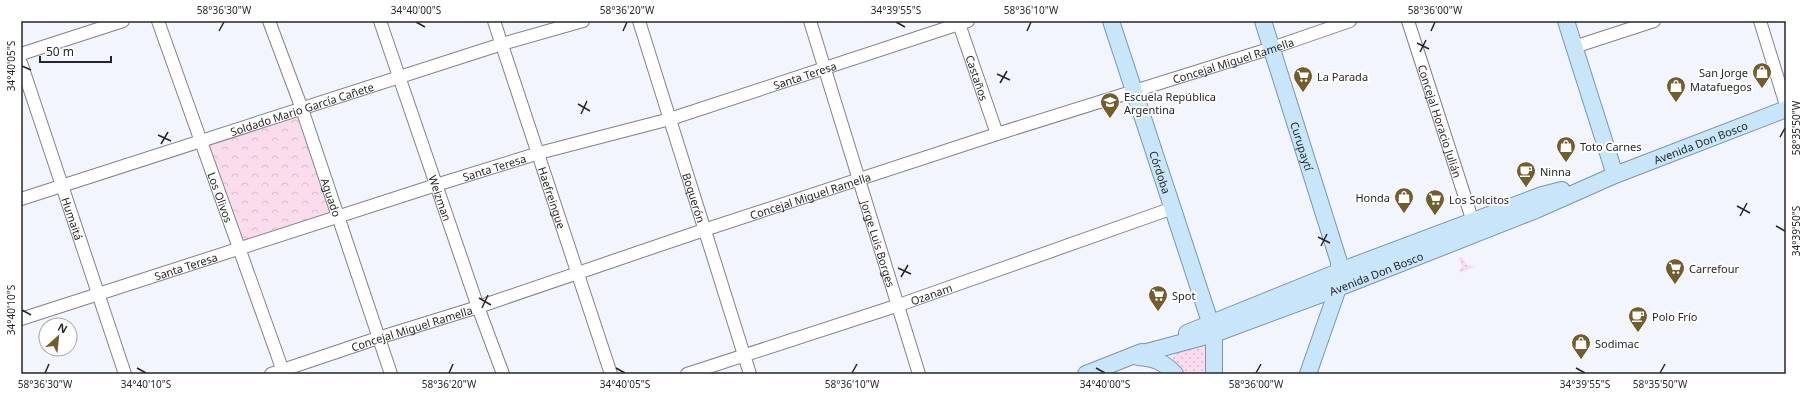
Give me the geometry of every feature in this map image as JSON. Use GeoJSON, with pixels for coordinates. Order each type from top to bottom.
{"type":"FeatureCollection","features":[{"type":"Feature","properties":{"kind":"main road","name":"Córdoba"},"geometry":{"type":"LineString","coordinates":[[1111,21],[1212,329],[1214,374]]}},
{"type":"Feature","properties":{"kind":"main road","name":"Curupaytí"},"geometry":{"type":"LineString","coordinates":[[1263,21],[1336,250],[1339,280]]}},
{"type":"Feature","properties":{"kind":"main road"},"geometry":{"type":"LineString","coordinates":[[1566,21],[1615,175]]}},
{"type":"Feature","properties":{"kind":"main road","name":"Avenida Don Bosco"},"geometry":{"type":"LineString","coordinates":[[1086,374],[1132,356],[1212,329],[1339,280],[1536,210],[1615,175],[1786,109]]}},
{"type":"Feature","properties":{"kind":"main road","name":"Avenida Don Bosco"},"geometry":{"type":"LineString","coordinates":[[1339,280],[1473,222],[1542,195],[1615,175]]}},
{"type":"Feature","properties":{"kind":"main road"},"geometry":{"type":"LineString","coordinates":[[1308,374],[1339,280]]}},
{"type":"Feature","properties":{"kind":"main road"},"geometry":{"type":"LineString","coordinates":[[1132,356],[1160,361],[1175,374]]}},
{"type":"Feature","properties":{"kind":"street"},"geometry":{"type":"LineString","coordinates":[[21,54],[123,21]]}},
{"type":"Feature","properties":{"kind":"street","name":"Los Olivos"},"geometry":{"type":"LineString","coordinates":[[158,21],[200,142],[240,248],[279,373]]}},
{"type":"Feature","properties":{"kind":"street","name":"Aguado"},"geometry":{"type":"LineString","coordinates":[[269,21],[302,109],[391,374]]}},
{"type":"Feature","properties":{"kind":"street","name":"Weizman"},"geometry":{"type":"LineString","coordinates":[[380,21],[478,307],[503,374]]}},
{"type":"Feature","properties":{"kind":"street","name":"Haefreingue"},"geometry":{"type":"LineString","coordinates":[[494,21],[611,374]]}},
{"type":"Feature","properties":{"kind":"street","name":"Soldado Mario García Cañete"},"geometry":{"type":"LineString","coordinates":[[21,199],[502,44],[583,21]]}},
{"type":"Feature","properties":{"kind":"street","name":"Boquerón"},"geometry":{"type":"LineString","coordinates":[[639,21],[750,374]]}},
{"type":"Feature","properties":{"kind":"street","name":"Jorge Luis Borges"},"geometry":{"type":"LineString","coordinates":[[810,21],[899,305],[919,374]]}},
{"type":"Feature","properties":{"kind":"street","name":"Concejal Miguel Ramella"},"geometry":{"type":"LineString","coordinates":[[279,373],[378,338],[478,307],[704,230],[860,181],[997,134],[1272,48],[1350,21]]}},
{"type":"Feature","properties":{"kind":"street","name":"Concejal Horacio Julián"},"geometry":{"type":"LineString","coordinates":[[1408,21],[1473,222]]}},
{"type":"Feature","properties":{"kind":"street"},"geometry":{"type":"LineString","coordinates":[[1574,47],[1654,21]]}},
{"type":"Feature","properties":{"kind":"street"},"geometry":{"type":"LineString","coordinates":[[1760,21],[1786,105]]}},
{"type":"Feature","properties":{"kind":"street","name":"Santa Teresa"},"geometry":{"type":"LineString","coordinates":[[21,319],[436,184],[539,154],[670,119],[962,22]]}},
{"type":"Feature","properties":{"kind":"street","name":"Castaños"},"geometry":{"type":"LineString","coordinates":[[962,22],[997,134]]}},
{"type":"Feature","properties":{"kind":"street","name":"Humaitá"},"geometry":{"type":"LineString","coordinates":[[21,63],[125,374]]}},
{"type":"Feature","properties":{"kind":"street","name":"Ozanam"},"geometry":{"type":"LineString","coordinates":[[687,374],[899,305],[1172,208]]}},
{"type":"Feature","properties":{"kind":"green space"},"geometry":{"type":"Polygon","coordinates":[[[302,109],[337,216],[240,248],[200,142],[302,109]]]}},
{"type":"Feature","properties":{"kind":"green space"},"geometry":{"type":"Polygon","coordinates":[[[1462,257],[1467,265],[1475,267],[1458,273],[1462,266],[1459,258],[1462,257]]]}},
{"type":"Feature","properties":{"kind":"green space"},"geometry":{"type":"Polygon","coordinates":[[[1201,345],[1205,348],[1206,374],[1183,374],[1172,358],[1175,353],[1201,345]]]}},
{"type":"Feature","properties":{"kind":"place","name":"San Jorge"},"geometry":{"type":"Point","coordinates":[1762,89]}},
{"type":"Feature","properties":{"kind":"place","name":"La Parada"},"geometry":{"type":"Point","coordinates":[1303,93]}},
{"type":"Feature","properties":{"kind":"place","name":"Matafuegos"},"geometry":{"type":"Point","coordinates":[1676,103]}},
{"type":"Feature","properties":{"kind":"place","name":"Escuela República Argentina"},"geometry":{"type":"Point","coordinates":[1110,119]}},
{"type":"Feature","properties":{"kind":"place","name":"Toto Carnes"},"geometry":{"type":"Point","coordinates":[1566,163]}},
{"type":"Feature","properties":{"kind":"place","name":"Ninna"},"geometry":{"type":"Point","coordinates":[1526,188]}},
{"type":"Feature","properties":{"kind":"place","name":"Honda"},"geometry":{"type":"Point","coordinates":[1404,214]}},
{"type":"Feature","properties":{"kind":"place","name":"Los Solcitos"},"geometry":{"type":"Point","coordinates":[1435,216]}},
{"type":"Feature","properties":{"kind":"place","name":"Carrefour"},"geometry":{"type":"Point","coordinates":[1675,285]}},
{"type":"Feature","properties":{"kind":"place","name":"Spot"},"geometry":{"type":"Point","coordinates":[1158,312]}},
{"type":"Feature","properties":{"kind":"place","name":"Polo Frío"},"geometry":{"type":"Point","coordinates":[1638,333]}},
{"type":"Feature","properties":{"kind":"place","name":"Sodimac"},"geometry":{"type":"Point","coordinates":[1581,360]}}]}
